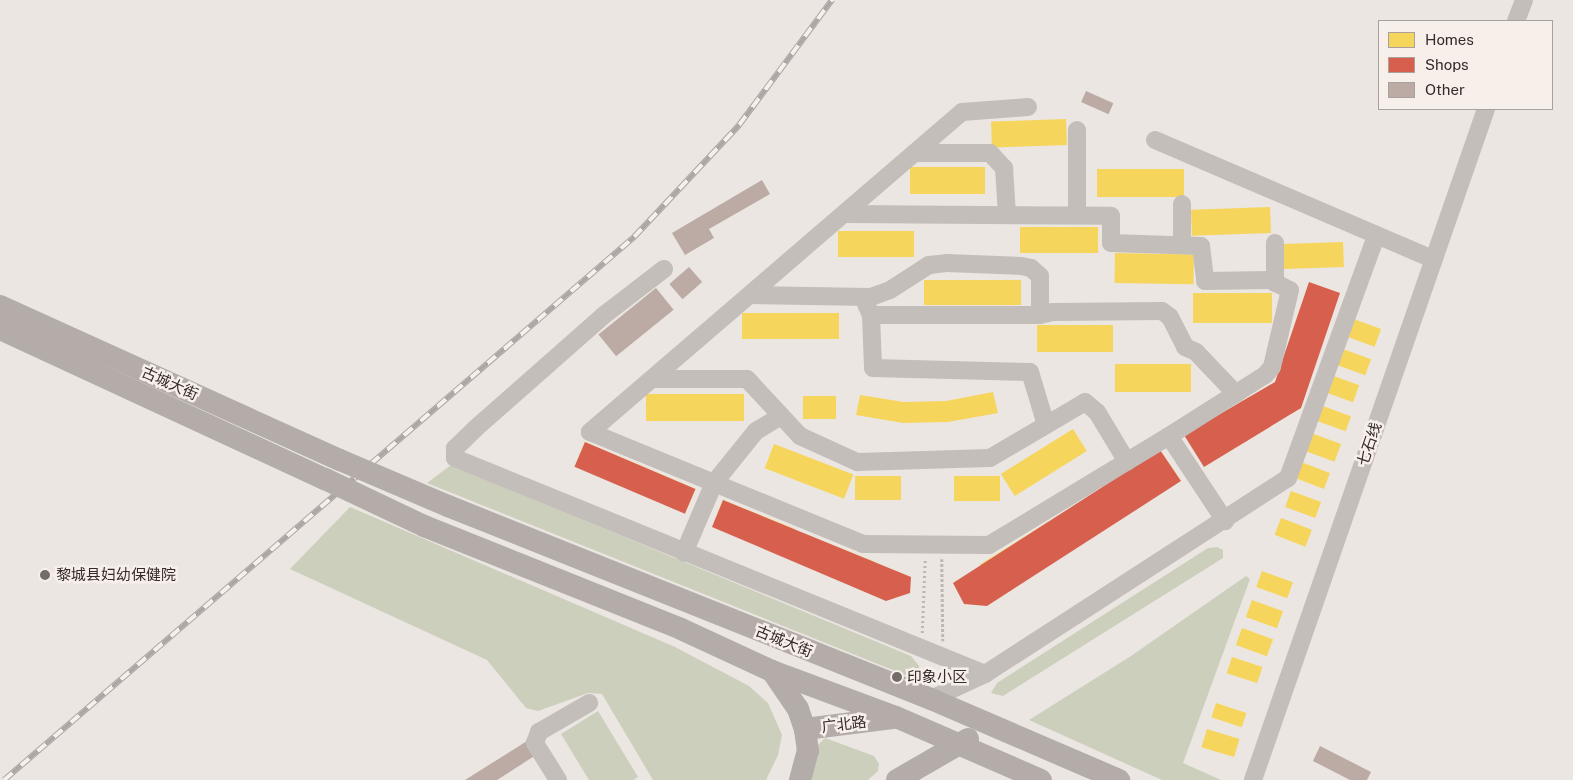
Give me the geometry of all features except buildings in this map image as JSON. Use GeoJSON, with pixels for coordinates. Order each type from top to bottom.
{"type":"FeatureCollection","features":[{"type":"Feature","properties":{"kind":"main road","name":"古城大街"},"geometry":{"type":"LineString","coordinates":[[0,306],[340,460],[448,506],[931,699],[1119,780]]}},
{"type":"Feature","properties":{"kind":"main road","name":"古城大街"},"geometry":{"type":"LineString","coordinates":[[0,329],[424,526],[681,628],[772,671],[896,717],[1041,780]]}},
{"type":"Feature","properties":{"kind":"main road"},"geometry":{"type":"LineString","coordinates":[[772,671],[798,709],[805,729]]}},
{"type":"Feature","properties":{"kind":"main road","name":"广北路"},"geometry":{"type":"LineString","coordinates":[[800,780],[808,751],[805,729],[896,717],[931,699]]}},
{"type":"Feature","properties":{"kind":"main road"},"geometry":{"type":"LineString","coordinates":[[897,780],[960,745],[989,724]]}},
{"type":"Feature","properties":{"kind":"street"},"geometry":{"type":"LineString","coordinates":[[1516,20],[1524,0]]}},
{"type":"Feature","properties":{"kind":"street"},"geometry":{"type":"LineString","coordinates":[[846,214],[1111,216],[1111,242],[1201,246],[1205,281],[1275,283],[1290,290],[1272,367],[1264,375],[1169,436],[989,545],[863,544],[590,432],[846,214],[962,112],[1028,108]]}},
{"type":"Feature","properties":{"kind":"street","name":"七石线"},"geometry":{"type":"LineString","coordinates":[[1253,780],[1486,110]]}},
{"type":"Feature","properties":{"kind":"street"},"geometry":{"type":"LineString","coordinates":[[1077,130],[1077,215]]}},
{"type":"Feature","properties":{"kind":"street"},"geometry":{"type":"LineString","coordinates":[[1155,140],[1433,259]]}},
{"type":"Feature","properties":{"kind":"street"},"geometry":{"type":"LineString","coordinates":[[915,153],[990,154],[998,158],[1004,168],[1007,214]]}},
{"type":"Feature","properties":{"kind":"street"},"geometry":{"type":"LineString","coordinates":[[1182,204],[1182,245]]}},
{"type":"Feature","properties":{"kind":"street"},"geometry":{"type":"LineString","coordinates":[[931,699],[985,674],[1225,522],[1288,478],[1376,236]]}},
{"type":"Feature","properties":{"kind":"street"},"geometry":{"type":"LineString","coordinates":[[1275,283],[1276,243]]}},
{"type":"Feature","properties":{"kind":"street"},"geometry":{"type":"LineString","coordinates":[[751,295],[862,297],[890,290],[929,265],[1021,266],[1031,268],[1040,276],[1040,315]]}},
{"type":"Feature","properties":{"kind":"street"},"geometry":{"type":"LineString","coordinates":[[664,269],[603,316],[475,429],[455,448],[455,458],[684,553],[985,674]]}},
{"type":"Feature","properties":{"kind":"street"},"geometry":{"type":"LineString","coordinates":[[862,297],[871,315],[873,368],[1030,372],[1046,425]]}},
{"type":"Feature","properties":{"kind":"street"},"geometry":{"type":"LineString","coordinates":[[871,315],[1040,315],[1053,312],[1162,311],[1170,317],[1186,347],[1196,352],[1236,394]]}},
{"type":"Feature","properties":{"kind":"street"},"geometry":{"type":"LineString","coordinates":[[653,379],[747,379],[800,436],[857,462],[990,458],[1085,402],[1092,405],[1126,462]]}},
{"type":"Feature","properties":{"kind":"street"},"geometry":{"type":"LineString","coordinates":[[684,553],[714,483],[756,431],[781,416]]}},
{"type":"Feature","properties":{"kind":"street"},"geometry":{"type":"LineString","coordinates":[[1169,436],[1225,522]]}},
{"type":"Feature","properties":{"kind":"street"},"geometry":{"type":"LineString","coordinates":[[558,780],[536,743],[539,732],[588,703]]}},
{"type":"Feature","properties":{"kind":"path"},"geometry":{"type":"LineString","coordinates":[[922,649],[934,544]]}},
{"type":"Feature","properties":{"kind":"path"},"geometry":{"type":"LineString","coordinates":[[934,544],[943,657]]}},
{"type":"Feature","properties":{"kind":"green space"},"geometry":{"type":"Polygon","coordinates":[[[451,465],[911,656],[919,666],[920,681],[427,483],[451,465]]]}},
{"type":"Feature","properties":{"kind":"green space"},"geometry":{"type":"Polygon","coordinates":[[[350,507],[675,647],[749,686],[768,703],[782,735],[778,755],[766,780],[653,780],[602,694],[588,693],[538,711],[526,708],[487,660],[290,569],[350,507]]]}},
{"type":"Feature","properties":{"kind":"green space"},"geometry":{"type":"Polygon","coordinates":[[[1217,547],[1223,550],[1223,558],[1003,696],[991,693],[997,683],[1208,548],[1217,547]]]}},
{"type":"Feature","properties":{"kind":"green space"},"geometry":{"type":"Polygon","coordinates":[[[1246,576],[1250,579],[1183,763],[1221,780],[1162,780],[1029,720],[1131,656],[1246,576]]]}},
{"type":"Feature","properties":{"kind":"green space"},"geometry":{"type":"Polygon","coordinates":[[[598,711],[638,777],[633,780],[589,780],[561,734],[598,711]]]}},
{"type":"Feature","properties":{"kind":"green space"},"geometry":{"type":"Polygon","coordinates":[[[825,738],[874,756],[879,764],[878,771],[868,780],[811,780],[818,745],[825,738]]]}},
{"type":"Feature","properties":{"kind":"railway"},"geometry":{"type":"LineString","coordinates":[[4,780],[634,237],[739,125],[832,0]]}},
{"type":"Feature","properties":{"kind":"place","name":"黎城县妇幼保健院"},"geometry":{"type":"Point","coordinates":[45,575]}},
{"type":"Feature","properties":{"kind":"place","name":"印象小区"},"geometry":{"type":"Point","coordinates":[897,677]}}]}
